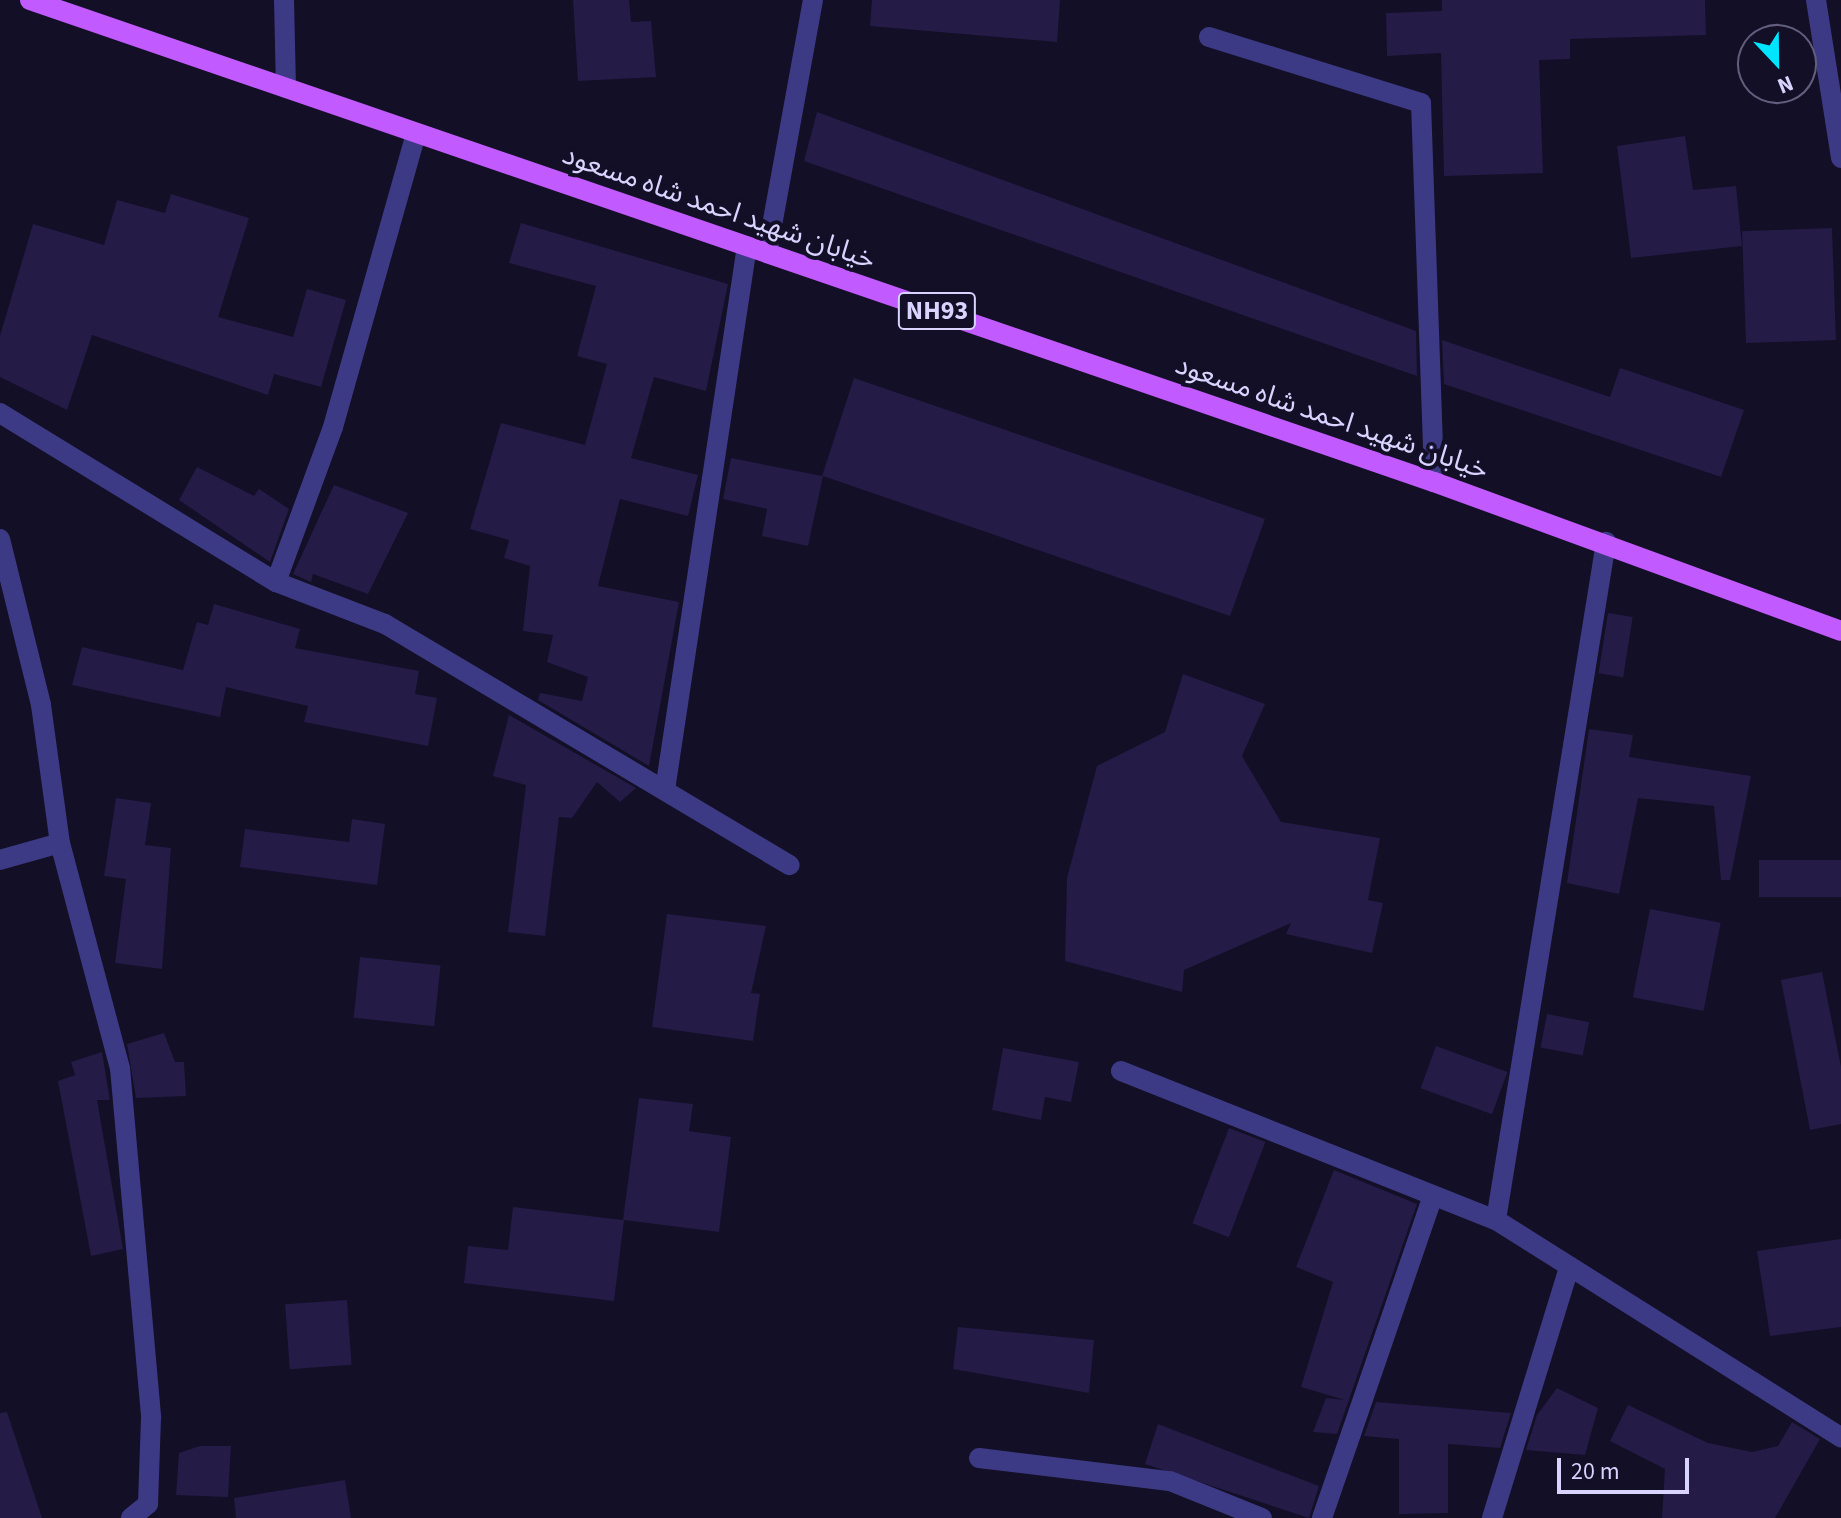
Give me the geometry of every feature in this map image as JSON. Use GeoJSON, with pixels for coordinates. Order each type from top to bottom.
{"type":"FeatureCollection","features":[{"type":"Feature","properties":{"kind":"main road","name":"خیابان شهید احمد شاه مسعود"},"geometry":{"type":"LineString","coordinates":[[30,0],[1434,482],[1606,542],[1841,631]]}},
{"type":"Feature","properties":{"kind":"street"},"geometry":{"type":"LineString","coordinates":[[284,0],[286,88]]}},
{"type":"Feature","properties":{"kind":"street"},"geometry":{"type":"LineString","coordinates":[[665,790],[757,250],[813,0]]}},
{"type":"Feature","properties":{"kind":"street"},"geometry":{"type":"LineString","coordinates":[[1816,0],[1841,158]]}},
{"type":"Feature","properties":{"kind":"street"},"geometry":{"type":"LineString","coordinates":[[1209,37],[1421,103],[1434,482]]}},
{"type":"Feature","properties":{"kind":"street"},"geometry":{"type":"LineString","coordinates":[[276,582],[333,427],[416,133]]}},
{"type":"Feature","properties":{"kind":"street"},"geometry":{"type":"LineString","coordinates":[[0,413],[276,582],[385,624],[790,865]]}},
{"type":"Feature","properties":{"kind":"street"},"geometry":{"type":"LineString","coordinates":[[0,539],[41,705],[60,843],[120,1068],[151,1418],[148,1504],[131,1518]]}},
{"type":"Feature","properties":{"kind":"street"},"geometry":{"type":"LineString","coordinates":[[1496,1220],[1606,542]]}},
{"type":"Feature","properties":{"kind":"street"},"geometry":{"type":"LineString","coordinates":[[0,860],[60,843]]}},
{"type":"Feature","properties":{"kind":"street"},"geometry":{"type":"LineString","coordinates":[[1121,1071],[1496,1220],[1841,1437]]}},
{"type":"Feature","properties":{"kind":"street"},"geometry":{"type":"LineString","coordinates":[[1322,1518],[1433,1196]]}},
{"type":"Feature","properties":{"kind":"street"},"geometry":{"type":"LineString","coordinates":[[1492,1518],[1569,1267]]}},
{"type":"Feature","properties":{"kind":"street"},"geometry":{"type":"LineString","coordinates":[[979,1458],[1170,1481],[1262,1518]]}},
{"type":"Feature","properties":{"kind":"building"},"geometry":{"type":"Polygon","coordinates":[[[573,0],[629,0],[631,22],[651,21],[656,77],[578,81],[573,0]]]}},
{"type":"Feature","properties":{"kind":"building"},"geometry":{"type":"Polygon","coordinates":[[[872,0],[1060,0],[1057,42],[870,26],[872,0]]]}},
{"type":"Feature","properties":{"kind":"building"},"geometry":{"type":"Polygon","coordinates":[[[1442,0],[1705,0],[1706,35],[1570,39],[1570,59],[1539,60],[1543,173],[1444,176],[1441,53],[1387,56],[1386,13],[1442,11],[1442,0]]]}},
{"type":"Feature","properties":{"kind":"building"},"geometry":{"type":"Polygon","coordinates":[[[817,112],[1416,331],[1417,376],[804,161],[817,112]]]}},
{"type":"Feature","properties":{"kind":"building"},"geometry":{"type":"Polygon","coordinates":[[[1685,136],[1693,190],[1736,186],[1742,246],[1631,258],[1617,146],[1685,136]]]}},
{"type":"Feature","properties":{"kind":"building"},"geometry":{"type":"Polygon","coordinates":[[[171,194],[249,218],[218,317],[293,337],[307,289],[346,300],[321,387],[274,374],[268,395],[92,335],[67,410],[0,377],[0,336],[33,224],[104,245],[117,200],[165,213],[171,194]]]}},
{"type":"Feature","properties":{"kind":"building"},"geometry":{"type":"Polygon","coordinates":[[[521,223],[728,284],[706,391],[654,377],[631,458],[698,475],[688,516],[620,499],[598,586],[679,602],[649,766],[538,700],[540,693],[582,701],[588,677],[547,662],[553,635],[523,631],[530,566],[504,558],[509,540],[470,529],[501,423],[585,445],[607,364],[577,356],[596,286],[509,263],[521,223]]]}},
{"type":"Feature","properties":{"kind":"building"},"geometry":{"type":"Polygon","coordinates":[[[1832,228],[1836,340],[1746,343],[1742,231],[1832,228]]]}},
{"type":"Feature","properties":{"kind":"building"},"geometry":{"type":"Polygon","coordinates":[[[1442,340],[1610,397],[1620,368],[1744,410],[1721,477],[1444,384],[1442,340]]]}},
{"type":"Feature","properties":{"kind":"building"},"geometry":{"type":"Polygon","coordinates":[[[854,378],[1265,519],[1230,616],[823,476],[808,546],[762,536],[767,509],[723,499],[731,458],[822,476],[854,378]]]}},
{"type":"Feature","properties":{"kind":"building"},"geometry":{"type":"Polygon","coordinates":[[[197,467],[254,496],[259,489],[289,509],[270,562],[179,500],[197,467]]]}},
{"type":"Feature","properties":{"kind":"building"},"geometry":{"type":"Polygon","coordinates":[[[334,485],[408,513],[368,594],[313,574],[311,582],[293,574],[334,485]]]}},
{"type":"Feature","properties":{"kind":"building"},"geometry":{"type":"Polygon","coordinates":[[[214,604],[300,629],[295,648],[419,671],[415,694],[437,698],[428,746],[304,722],[308,706],[226,687],[220,717],[72,685],[82,647],[183,670],[197,622],[208,625],[214,604]]]}},
{"type":"Feature","properties":{"kind":"building"},"geometry":{"type":"Polygon","coordinates":[[[1608,613],[1633,617],[1623,677],[1598,673],[1608,613]]]}},
{"type":"Feature","properties":{"kind":"building"},"geometry":{"type":"Polygon","coordinates":[[[1183,674],[1265,704],[1242,756],[1281,822],[1380,838],[1368,900],[1383,903],[1372,953],[1286,934],[1291,923],[1184,970],[1182,992],[1065,961],[1067,878],[1097,766],[1165,732],[1183,674]]]}},
{"type":"Feature","properties":{"kind":"building"},"geometry":{"type":"Polygon","coordinates":[[[509,715],[636,788],[620,802],[597,782],[572,818],[559,817],[545,936],[508,932],[526,785],[493,776],[509,715]]]}},
{"type":"Feature","properties":{"kind":"building"},"geometry":{"type":"Polygon","coordinates":[[[1589,729],[1633,735],[1629,757],[1751,776],[1730,880],[1721,880],[1714,806],[1638,798],[1619,894],[1567,883],[1589,729]]]}},
{"type":"Feature","properties":{"kind":"building"},"geometry":{"type":"Polygon","coordinates":[[[116,798],[151,803],[145,845],[171,848],[162,969],[115,963],[126,879],[104,876],[116,798]]]}},
{"type":"Feature","properties":{"kind":"building"},"geometry":{"type":"Polygon","coordinates":[[[352,819],[385,824],[377,885],[240,867],[245,829],[349,842],[352,819]]]}},
{"type":"Feature","properties":{"kind":"building"},"geometry":{"type":"Polygon","coordinates":[[[1759,860],[1841,860],[1841,897],[1759,897],[1759,860]]]}},
{"type":"Feature","properties":{"kind":"building"},"geometry":{"type":"Polygon","coordinates":[[[1650,909],[1721,923],[1704,1011],[1633,997],[1650,909]]]}},
{"type":"Feature","properties":{"kind":"building"},"geometry":{"type":"Polygon","coordinates":[[[667,914],[766,926],[751,993],[760,994],[753,1041],[652,1027],[667,914]]]}},
{"type":"Feature","properties":{"kind":"building"},"geometry":{"type":"Polygon","coordinates":[[[360,957],[441,965],[434,1026],[354,1018],[360,957]]]}},
{"type":"Feature","properties":{"kind":"building"},"geometry":{"type":"Polygon","coordinates":[[[1822,972],[1841,1067],[1841,1124],[1810,1130],[1781,980],[1822,972]]]}},
{"type":"Feature","properties":{"kind":"building"},"geometry":{"type":"Polygon","coordinates":[[[1547,1014],[1589,1022],[1583,1056],[1541,1047],[1547,1014]]]}},
{"type":"Feature","properties":{"kind":"building"},"geometry":{"type":"Polygon","coordinates":[[[164,1033],[175,1062],[184,1062],[186,1096],[136,1098],[127,1044],[164,1033]]]}},
{"type":"Feature","properties":{"kind":"building"},"geometry":{"type":"Polygon","coordinates":[[[1436,1046],[1507,1072],[1492,1114],[1421,1088],[1436,1046]]]}},
{"type":"Feature","properties":{"kind":"building"},"geometry":{"type":"Polygon","coordinates":[[[1003,1048],[1079,1062],[1071,1102],[1045,1097],[1041,1120],[992,1110],[1003,1048]]]}},
{"type":"Feature","properties":{"kind":"building"},"geometry":{"type":"Polygon","coordinates":[[[102,1052],[110,1100],[97,1100],[123,1249],[91,1256],[58,1081],[75,1075],[71,1062],[102,1052]]]}},
{"type":"Feature","properties":{"kind":"building"},"geometry":{"type":"Polygon","coordinates":[[[639,1098],[693,1104],[689,1131],[731,1137],[719,1232],[624,1220],[614,1301],[464,1283],[468,1246],[508,1250],[513,1207],[623,1220],[639,1098]]]}},
{"type":"Feature","properties":{"kind":"building"},"geometry":{"type":"Polygon","coordinates":[[[1229,1128],[1265,1142],[1229,1237],[1192,1223],[1229,1128]]]}},
{"type":"Feature","properties":{"kind":"building"},"geometry":{"type":"Polygon","coordinates":[[[1334,1170],[1417,1204],[1337,1434],[1313,1432],[1326,1398],[1345,1400],[1301,1387],[1333,1282],[1296,1267],[1334,1170]]]}},
{"type":"Feature","properties":{"kind":"building"},"geometry":{"type":"Polygon","coordinates":[[[1841,1239],[1841,1327],[1770,1336],[1757,1251],[1841,1239]]]}},
{"type":"Feature","properties":{"kind":"building"},"geometry":{"type":"Polygon","coordinates":[[[347,1300],[352,1365],[290,1369],[285,1304],[347,1300]]]}},
{"type":"Feature","properties":{"kind":"building"},"geometry":{"type":"Polygon","coordinates":[[[958,1327],[1094,1340],[1089,1393],[953,1369],[958,1327]]]}},
{"type":"Feature","properties":{"kind":"building"},"geometry":{"type":"Polygon","coordinates":[[[1557,1388],[1598,1408],[1585,1455],[1526,1450],[1537,1415],[1557,1388]]]}},
{"type":"Feature","properties":{"kind":"building"},"geometry":{"type":"Polygon","coordinates":[[[1376,1402],[1511,1413],[1500,1448],[1448,1444],[1448,1513],[1399,1514],[1399,1439],[1364,1436],[1376,1402]]]}},
{"type":"Feature","properties":{"kind":"building"},"geometry":{"type":"Polygon","coordinates":[[[1628,1405],[1708,1443],[1752,1452],[1778,1446],[1792,1422],[1820,1439],[1775,1518],[1662,1518],[1665,1469],[1610,1441],[1628,1405]]]}},
{"type":"Feature","properties":{"kind":"building"},"geometry":{"type":"Polygon","coordinates":[[[7,1412],[42,1518],[0,1518],[0,1413],[7,1412]]]}},
{"type":"Feature","properties":{"kind":"building"},"geometry":{"type":"Polygon","coordinates":[[[1158,1424],[1319,1486],[1309,1518],[1145,1464],[1158,1424]]]}},
{"type":"Feature","properties":{"kind":"building"},"geometry":{"type":"Polygon","coordinates":[[[200,1446],[231,1446],[228,1497],[176,1495],[179,1453],[200,1446]]]}},
{"type":"Feature","properties":{"kind":"building"},"geometry":{"type":"Polygon","coordinates":[[[345,1480],[351,1518],[236,1518],[234,1498],[345,1480]]]}}]}
